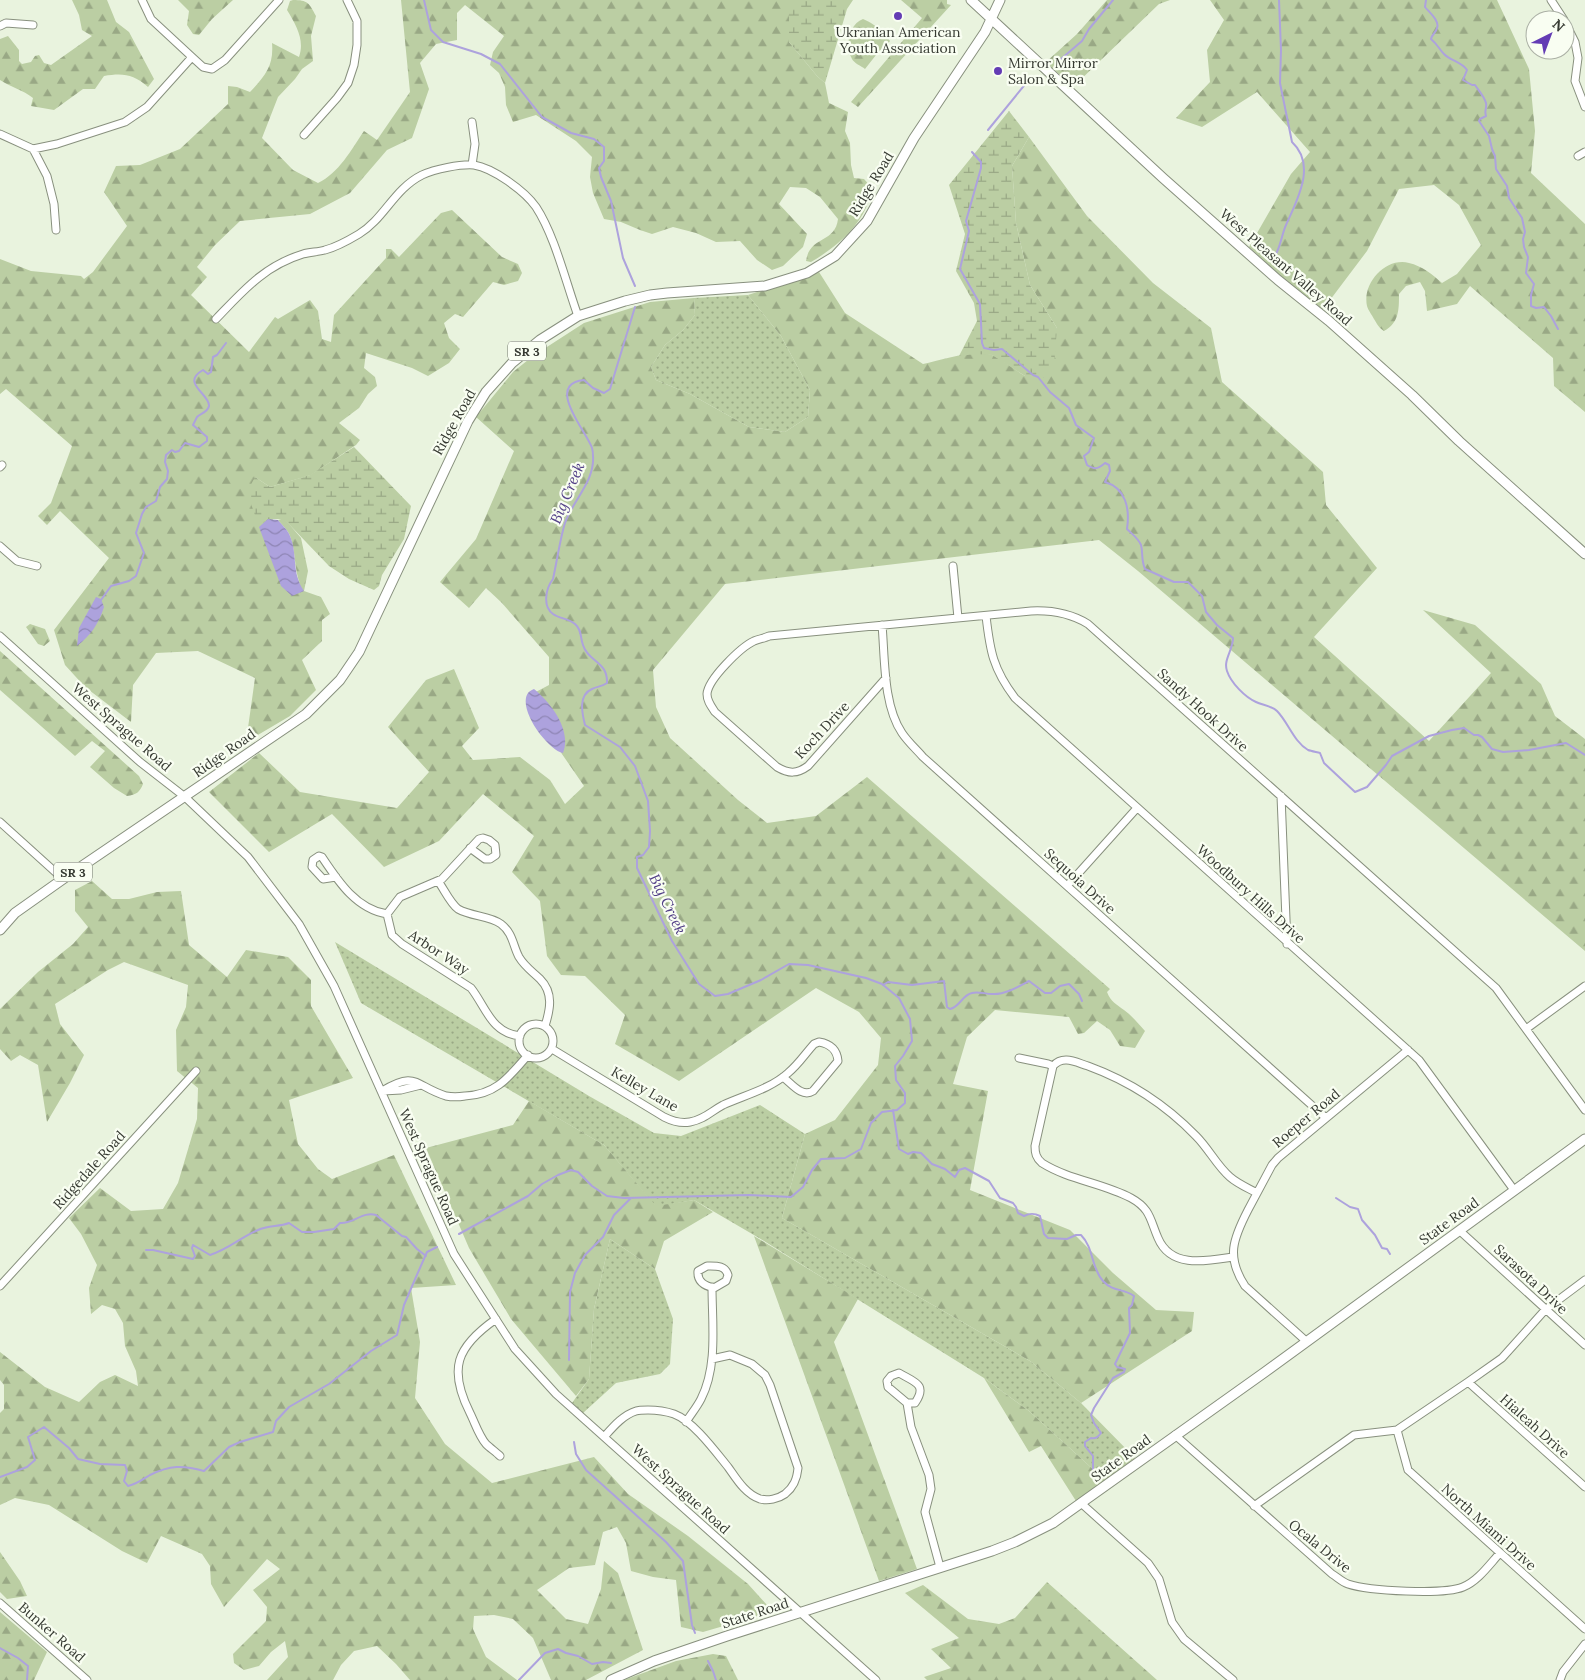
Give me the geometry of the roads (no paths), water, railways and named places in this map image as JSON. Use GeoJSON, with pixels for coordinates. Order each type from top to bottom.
{"type":"FeatureCollection","features":[{"type":"Feature","properties":{"kind":"main road","name":"West Pleasant Valley Road"},"geometry":{"type":"LineString","coordinates":[[971,0],[1163,178],[1282,283],[1329,321],[1585,554]]}},
{"type":"Feature","properties":{"kind":"main road","name":"Ridge Road"},"geometry":{"type":"LineString","coordinates":[[0,930],[15,913],[63,879],[306,714],[340,680],[359,652],[468,421],[486,392],[512,363],[540,340],[578,316],[625,301],[667,293],[765,286],[807,272],[835,256],[867,221],[914,138],[985,32],[1000,0]]}},
{"type":"Feature","properties":{"kind":"main road","name":"State Road"},"geometry":{"type":"LineString","coordinates":[[611,1680],[654,1661],[992,1551],[1053,1523],[1265,1372],[1585,1139]]}},
{"type":"Feature","properties":{"kind":"street"},"geometry":{"type":"LineString","coordinates":[[142,0],[151,19],[192,58],[203,67],[212,69],[225,60],[279,0]]}},
{"type":"Feature","properties":{"kind":"street"},"geometry":{"type":"LineString","coordinates":[[304,135],[348,83],[354,65],[357,45],[357,21],[346,0]]}},
{"type":"Feature","properties":{"kind":"street"},"geometry":{"type":"LineString","coordinates":[[0,26],[6,23],[32,25]]}},
{"type":"Feature","properties":{"kind":"street"},"geometry":{"type":"LineString","coordinates":[[1575,42],[1578,58],[1575,81],[1585,107]]}},
{"type":"Feature","properties":{"kind":"street"},"geometry":{"type":"LineString","coordinates":[[0,134],[33,149],[57,144],[125,122],[147,107],[192,58]]}},
{"type":"Feature","properties":{"kind":"street"},"geometry":{"type":"LineString","coordinates":[[472,122],[475,144],[472,165]]}},
{"type":"Feature","properties":{"kind":"street"},"geometry":{"type":"LineString","coordinates":[[33,149],[48,176],[54,204],[56,230]]}},
{"type":"Feature","properties":{"kind":"street"},"geometry":{"type":"LineString","coordinates":[[216,319],[254,280],[275,266],[303,254],[327,250],[347,242],[365,230],[405,186],[424,175],[446,168],[472,165],[498,175],[514,186],[535,205],[552,240],[578,316]]}},
{"type":"Feature","properties":{"kind":"street"},"geometry":{"type":"LineString","coordinates":[[0,546],[17,561],[37,566]]}},
{"type":"Feature","properties":{"kind":"street"},"geometry":{"type":"LineString","coordinates":[[954,566],[958,618]]}},
{"type":"Feature","properties":{"kind":"street","name":"Sandy Hook Drive"},"geometry":{"type":"LineString","coordinates":[[707,696],[711,683],[740,651],[754,642],[770,636],[1044,611],[1057,612],[1081,620],[1088,624],[1496,988],[1585,1110]]}},
{"type":"Feature","properties":{"kind":"street","name":"Woodbury Hills Drive"},"geometry":{"type":"LineString","coordinates":[[986,616],[993,660],[1005,685],[1015,698],[1287,944],[1419,1060],[1514,1190]]}},
{"type":"Feature","properties":{"kind":"street","name":"Sequoia Drive"},"geometry":{"type":"LineString","coordinates":[[882,625],[889,697],[894,717],[901,732],[912,745],[930,764],[1326,1118]]}},
{"type":"Feature","properties":{"kind":"street","name":"West Sprague Road"},"geometry":{"type":"LineString","coordinates":[[0,636],[140,762],[185,797],[248,857],[299,924],[334,986],[454,1254],[515,1349],[556,1394],[876,1680]]}},
{"type":"Feature","properties":{"kind":"street","name":"Koch Drive"},"geometry":{"type":"LineString","coordinates":[[707,696],[715,712],[778,767],[786,772],[795,773],[808,766],[886,678]]}},
{"type":"Feature","properties":{"kind":"street"},"geometry":{"type":"LineString","coordinates":[[1281,796],[1287,944]]}},
{"type":"Feature","properties":{"kind":"street"},"geometry":{"type":"LineString","coordinates":[[1067,886],[1137,808]]}},
{"type":"Feature","properties":{"kind":"street"},"geometry":{"type":"LineString","coordinates":[[0,822],[63,879]]}},
{"type":"Feature","properties":{"kind":"street"},"geometry":{"type":"LineString","coordinates":[[336,877],[366,908],[378,913],[387,914],[400,897],[442,879],[470,848]]}},
{"type":"Feature","properties":{"kind":"street"},"geometry":{"type":"LineString","coordinates":[[438,881],[458,909],[491,919],[502,925],[512,936],[522,961],[545,984],[550,998],[551,1010],[545,1026]]}},
{"type":"Feature","properties":{"kind":"street","name":"Arbor Way"},"geometry":{"type":"LineString","coordinates":[[387,914],[392,935],[402,944],[471,988],[478,997],[488,1018],[498,1027],[513,1035],[520,1036]]}},
{"type":"Feature","properties":{"kind":"street"},"geometry":{"type":"LineString","coordinates":[[1526,1029],[1585,986]]}},
{"type":"Feature","properties":{"kind":"street"},"geometry":{"type":"LineString","coordinates":[[540,1024],[545,1026],[552,1033],[552,1048],[544,1056],[538,1058],[528,1055],[520,1047],[522,1031],[530,1025],[540,1024]]}},
{"type":"Feature","properties":{"kind":"street","name":"Kelley Lane"},"geometry":{"type":"LineString","coordinates":[[552,1048],[664,1117],[679,1122],[704,1118],[714,1110],[750,1095],[783,1077],[788,1074],[814,1044],[819,1042],[832,1047],[837,1055],[838,1062],[813,1092],[804,1094],[783,1077]]}},
{"type":"Feature","properties":{"kind":"street","name":"Roeper Road"},"geometry":{"type":"LineString","coordinates":[[1306,1341],[1245,1286],[1239,1277],[1233,1258],[1236,1235],[1272,1165],[1278,1158],[1408,1050]]}},
{"type":"Feature","properties":{"kind":"street"},"geometry":{"type":"LineString","coordinates":[[382,1092],[395,1083],[410,1080],[417,1081],[447,1096],[479,1095],[503,1083],[528,1055]]}},
{"type":"Feature","properties":{"kind":"street"},"geometry":{"type":"LineString","coordinates":[[1019,1058],[1053,1066]]}},
{"type":"Feature","properties":{"kind":"street"},"geometry":{"type":"LineString","coordinates":[[1233,1258],[1196,1262],[1175,1256],[1161,1243],[1152,1219],[1137,1202],[1124,1195],[1042,1164],[1037,1159],[1035,1146],[1053,1066],[1062,1060],[1069,1059],[1116,1078],[1153,1099],[1197,1137],[1230,1177],[1257,1193]]}},
{"type":"Feature","properties":{"kind":"street","name":"Ridgedale Road"},"geometry":{"type":"LineString","coordinates":[[0,1286],[196,1071]]}},
{"type":"Feature","properties":{"kind":"street","name":"Sarasota Drive"},"geometry":{"type":"LineString","coordinates":[[1460,1231],[1585,1345]]}},
{"type":"Feature","properties":{"kind":"street"},"geometry":{"type":"LineString","coordinates":[[1254,1506],[1354,1435],[1397,1430],[1468,1382],[1502,1358],[1545,1310],[1585,1280]]}},
{"type":"Feature","properties":{"kind":"street"},"geometry":{"type":"LineString","coordinates":[[686,1422],[701,1399],[712,1359],[712,1287]]}},
{"type":"Feature","properties":{"kind":"street"},"geometry":{"type":"LineString","coordinates":[[496,1319],[471,1338],[459,1362],[458,1373],[459,1388],[485,1443],[500,1456]]}},
{"type":"Feature","properties":{"kind":"street"},"geometry":{"type":"LineString","coordinates":[[604,1437],[618,1422],[637,1410],[659,1410],[675,1414],[702,1438],[750,1493],[759,1499],[770,1500],[782,1496],[797,1480],[798,1468],[770,1384],[765,1375],[752,1364],[730,1355],[712,1359]]}},
{"type":"Feature","properties":{"kind":"street"},"geometry":{"type":"LineString","coordinates":[[907,1403],[915,1403],[920,1396],[919,1384],[899,1374],[891,1376],[887,1381],[888,1388],[907,1403],[911,1427],[929,1475],[931,1490],[925,1512],[940,1567]]}},
{"type":"Feature","properties":{"kind":"street","name":"Hialeah Drive"},"geometry":{"type":"LineString","coordinates":[[1468,1382],[1585,1488]]}},
{"type":"Feature","properties":{"kind":"street","name":"North Miami Drive"},"geometry":{"type":"LineString","coordinates":[[1397,1430],[1408,1470],[1585,1629]]}},
{"type":"Feature","properties":{"kind":"street","name":"Ocala Drive"},"geometry":{"type":"LineString","coordinates":[[1175,1435],[1332,1574],[1346,1584],[1364,1588],[1453,1590],[1474,1580],[1500,1553]]}},
{"type":"Feature","properties":{"kind":"street"},"geometry":{"type":"LineString","coordinates":[[1082,1504],[1148,1563],[1159,1579],[1172,1622],[1184,1638],[1233,1680]]}},
{"type":"Feature","properties":{"kind":"street","name":"Bunker Road"},"geometry":{"type":"LineString","coordinates":[[0,1603],[87,1680]]}},
{"type":"Feature","properties":{"kind":"street"},"geometry":{"type":"LineString","coordinates":[[1560,1680],[1563,1672],[1585,1644]]}},
{"type":"Feature","properties":{"kind":"water"},"geometry":{"type":"Polygon","coordinates":[[[268,519],[278,520],[290,536],[294,550],[297,577],[304,591],[292,596],[281,586],[259,527],[268,519]]]}},
{"type":"Feature","properties":{"kind":"water"},"geometry":{"type":"Polygon","coordinates":[[[96,597],[101,599],[104,607],[102,613],[94,629],[77,646],[79,628],[96,597]]]}},
{"type":"Feature","properties":{"kind":"water"},"geometry":{"type":"Polygon","coordinates":[[[534,689],[553,709],[562,726],[565,735],[563,753],[550,745],[542,737],[530,718],[526,700],[528,692],[534,689]]]}},
{"type":"Feature","properties":{"kind":"waterway","name":"Big Creek"},"geometry":{"type":"LineString","coordinates":[[424,0],[431,30],[443,42],[481,54],[500,64],[542,117],[571,133],[594,139],[604,147],[604,161],[599,168],[601,177],[611,201],[623,258],[635,286]]}},
{"type":"Feature","properties":{"kind":"waterway"},"geometry":{"type":"LineString","coordinates":[[1061,59],[1082,41],[1089,29],[1113,0]]}},
{"type":"Feature","properties":{"kind":"waterway"},"geometry":{"type":"LineString","coordinates":[[1276,254],[1299,194],[1304,172],[1303,161],[1299,151],[1292,142],[1280,83],[1279,0]]}},
{"type":"Feature","properties":{"kind":"waterway"},"geometry":{"type":"LineString","coordinates":[[1426,0],[1425,7],[1438,25],[1431,39],[1442,52],[1465,67],[1467,70],[1463,80],[1475,85],[1485,100],[1486,116],[1479,121],[1489,136],[1495,156],[1496,169],[1507,186],[1509,198],[1522,218],[1525,232],[1523,239],[1524,247],[1528,257],[1526,273],[1534,284],[1531,306],[1536,308],[1544,307],[1558,329]]}},
{"type":"Feature","properties":{"kind":"waterway"},"geometry":{"type":"LineString","coordinates":[[988,130],[1027,82]]}},
{"type":"Feature","properties":{"kind":"waterway"},"geometry":{"type":"LineString","coordinates":[[972,152],[981,162],[981,168],[966,221],[969,231],[960,269],[980,304],[982,343],[984,348],[1002,349],[1038,377],[1050,392],[1069,408],[1076,425],[1094,438],[1089,452],[1084,456],[1087,465],[1092,468],[1098,468],[1105,463],[1109,465],[1110,471],[1105,482],[1118,489],[1125,500],[1128,514],[1127,529],[1137,538],[1141,545],[1145,569],[1174,582],[1188,582],[1202,596],[1206,612],[1217,625],[1233,638],[1226,667],[1229,676],[1247,697],[1277,711],[1299,742],[1308,750],[1320,753],[1324,763],[1355,792],[1367,787],[1392,756],[1429,736],[1464,728],[1474,735],[1482,737],[1492,749],[1503,752],[1529,750],[1566,743],[1585,755]]}},
{"type":"Feature","properties":{"kind":"waterway","name":"Big Creek"},"geometry":{"type":"LineString","coordinates":[[459,1234],[528,1196],[542,1184],[571,1170],[578,1172],[592,1186],[607,1196],[624,1198],[749,1195],[791,1197],[803,1187],[812,1170],[821,1159],[845,1158],[861,1149],[871,1123],[882,1112],[897,1110],[905,1103],[905,1093],[896,1080],[895,1066],[912,1041],[910,1019],[899,998],[882,984],[866,978],[808,965],[789,964],[761,980],[728,994],[715,996],[699,984],[672,941],[637,868],[637,857],[643,855],[649,847],[650,831],[648,801],[635,766],[620,747],[585,725],[582,705],[585,695],[592,689],[607,683],[606,676],[601,666],[586,651],[577,626],[553,614],[546,602],[548,587],[553,579],[565,523],[591,474],[593,465],[592,448],[571,410],[568,390],[573,383],[584,380],[593,388],[604,393],[610,389],[635,307]]}},
{"type":"Feature","properties":{"kind":"waterway"},"geometry":{"type":"LineString","coordinates":[[101,600],[111,586],[129,581],[136,576],[144,553],[136,533],[146,507],[156,501],[160,487],[167,479],[166,455],[172,450],[175,452],[179,451],[185,443],[199,447],[207,441],[207,437],[193,425],[197,417],[206,411],[209,406],[195,384],[194,379],[203,370],[208,374],[211,372],[213,357],[217,355],[226,343]]}},
{"type":"Feature","properties":{"kind":"waterway"},"geometry":{"type":"LineString","coordinates":[[883,985],[888,982],[912,985],[944,981],[947,1007],[950,1009],[974,992],[1001,993],[1029,981],[1045,993],[1051,993],[1060,986],[1069,984],[1079,994],[1082,1001]]}},
{"type":"Feature","properties":{"kind":"waterway"},"geometry":{"type":"LineString","coordinates":[[893,1110],[899,1149],[908,1154],[913,1152],[921,1153],[932,1164],[945,1169],[955,1177],[959,1170],[965,1168],[989,1181],[1000,1198],[1013,1203],[1018,1213],[1024,1216],[1028,1214],[1040,1216],[1044,1234],[1048,1238],[1067,1239],[1081,1235],[1088,1246],[1096,1270],[1103,1281],[1111,1287],[1134,1296],[1132,1305],[1129,1308],[1130,1333],[1115,1364],[1117,1367],[1125,1369],[1124,1372],[1113,1378],[1091,1415],[1101,1433],[1097,1437],[1085,1442],[1085,1446],[1093,1456],[1093,1473]]}},
{"type":"Feature","properties":{"kind":"waterway"},"geometry":{"type":"LineString","coordinates":[[569,1360],[570,1292],[575,1273],[585,1255],[603,1237],[614,1215],[631,1198]]}},
{"type":"Feature","properties":{"kind":"waterway"},"geometry":{"type":"LineString","coordinates":[[1336,1198],[1350,1207],[1358,1209],[1362,1220],[1375,1235],[1382,1248],[1387,1249],[1390,1254]]}},
{"type":"Feature","properties":{"kind":"waterway"},"geometry":{"type":"LineString","coordinates":[[146,1250],[193,1259],[195,1256],[192,1248],[193,1245],[210,1255],[223,1250],[262,1228],[289,1223],[302,1232],[314,1232],[334,1229],[340,1223],[349,1222],[371,1214],[376,1215],[402,1236],[406,1237],[426,1256]]}},
{"type":"Feature","properties":{"kind":"waterway"},"geometry":{"type":"LineString","coordinates":[[0,1477],[27,1467],[35,1460],[28,1437],[44,1427],[69,1448],[78,1459],[100,1464],[125,1465],[127,1471],[124,1481],[128,1486],[170,1468],[183,1467],[204,1471],[229,1447],[273,1432],[276,1421],[289,1407],[329,1384],[371,1351],[397,1335],[404,1305],[427,1252],[437,1247]]}},
{"type":"Feature","properties":{"kind":"waterway"},"geometry":{"type":"LineString","coordinates":[[574,1442],[576,1454],[586,1470],[666,1542],[683,1561],[692,1625],[695,1633]]}},
{"type":"Feature","properties":{"kind":"waterway"},"geometry":{"type":"LineString","coordinates":[[0,1648],[28,1666],[27,1680]]}},
{"type":"Feature","properties":{"kind":"waterway"},"geometry":{"type":"LineString","coordinates":[[519,1680],[545,1653],[558,1649],[578,1656],[592,1664],[611,1663]]}},
{"type":"Feature","properties":{"kind":"waterway"},"geometry":{"type":"LineString","coordinates":[[708,1661],[716,1680]]}},
{"type":"Feature","properties":{"kind":"place","name":"Ukranian American Youth Association"},"geometry":{"type":"Point","coordinates":[898,16]}},
{"type":"Feature","properties":{"kind":"place","name":"Mirror Mirror Salon & Spa"},"geometry":{"type":"Point","coordinates":[998,71]}}]}
